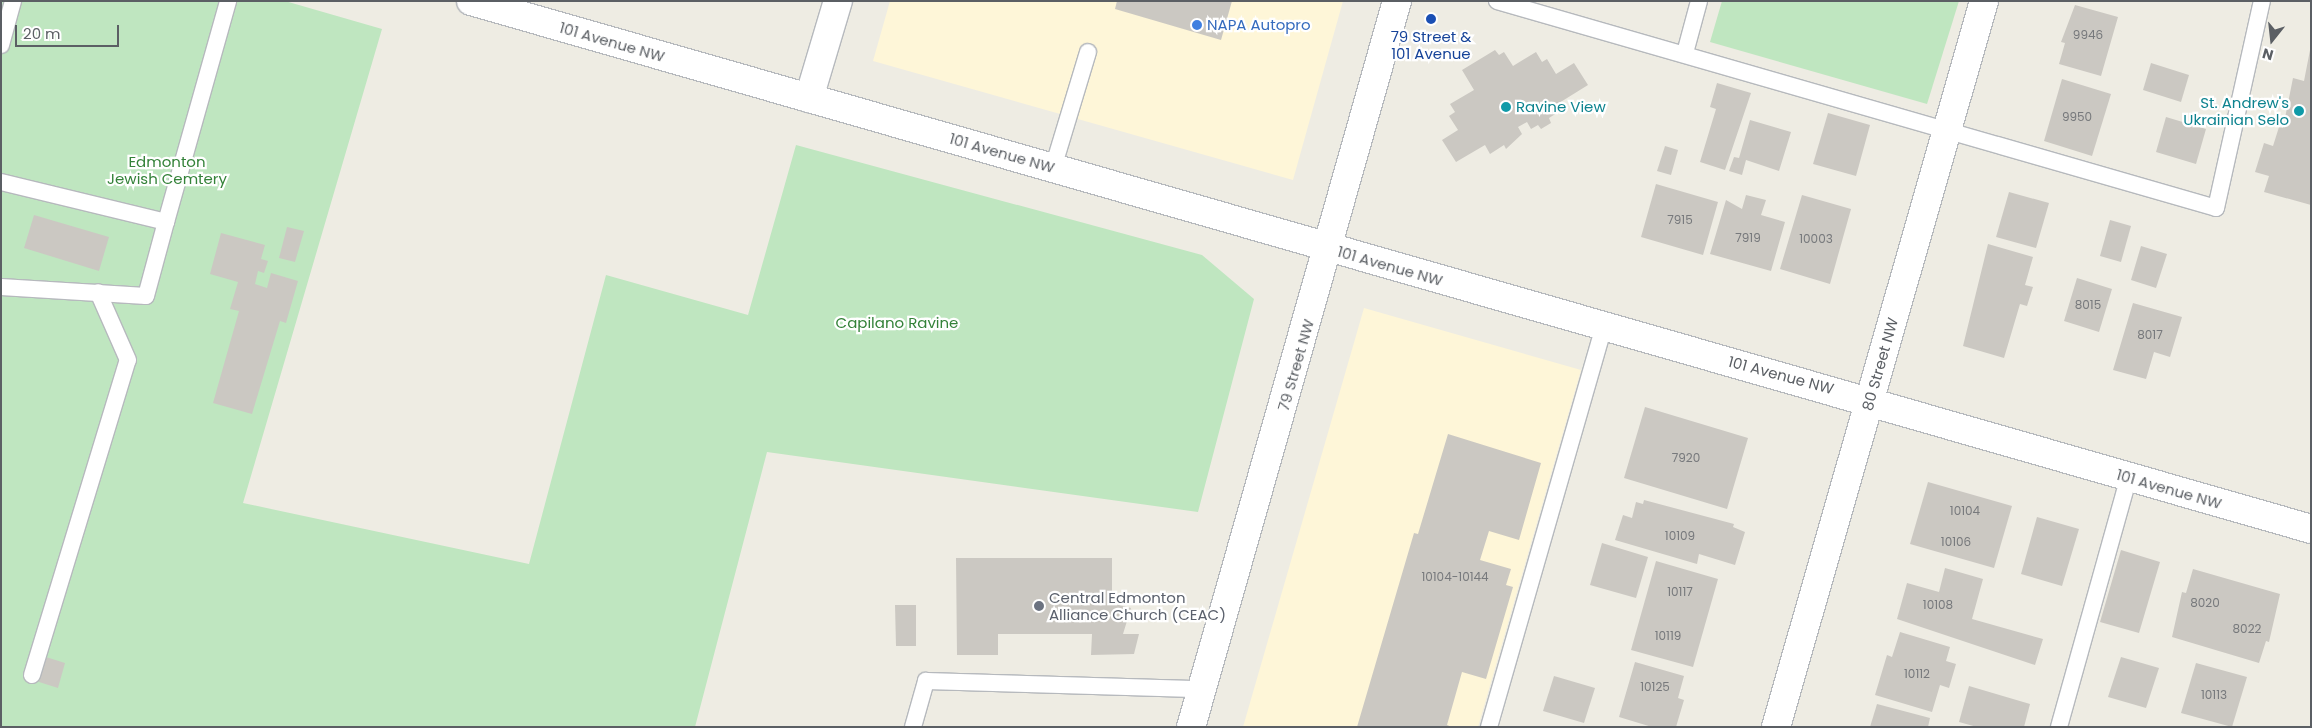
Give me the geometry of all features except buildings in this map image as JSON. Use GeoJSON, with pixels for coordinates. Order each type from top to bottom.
{"type":"FeatureCollection","features":[{"type":"Feature","properties":{"kind":"street","name":"101 Avenue NW"},"geometry":{"type":"LineString","coordinates":[[471,1],[1330,249],[1870,401],[2311,528]]}},
{"type":"Feature","properties":{"kind":"street"},"geometry":{"type":"LineString","coordinates":[[809,98],[838,1]]}},
{"type":"Feature","properties":{"kind":"street","name":"79 Street NW"},"geometry":{"type":"LineString","coordinates":[[1191,727],[1330,249],[1397,1]]}},
{"type":"Feature","properties":{"kind":"street","name":"80 Street NW"},"geometry":{"type":"LineString","coordinates":[[1776,727],[1984,1]]}},
{"type":"Feature","properties":{"kind":"lane"},"geometry":{"type":"LineString","coordinates":[[1,45],[13,1]]}},
{"type":"Feature","properties":{"kind":"lane"},"geometry":{"type":"LineString","coordinates":[[1,287],[146,296],[228,1]]}},
{"type":"Feature","properties":{"kind":"lane"},"geometry":{"type":"LineString","coordinates":[[1497,1],[1685,53],[2216,208],[2262,1]]}},
{"type":"Feature","properties":{"kind":"lane"},"geometry":{"type":"LineString","coordinates":[[1685,53],[1699,1]]}},
{"type":"Feature","properties":{"kind":"lane"},"geometry":{"type":"LineString","coordinates":[[1053,168],[1088,52]]}},
{"type":"Feature","properties":{"kind":"lane"},"geometry":{"type":"LineString","coordinates":[[1,182],[166,222]]}},
{"type":"Feature","properties":{"kind":"lane"},"geometry":{"type":"LineString","coordinates":[[32,675],[128,360],[98,292]]}},
{"type":"Feature","properties":{"kind":"lane"},"geometry":{"type":"LineString","coordinates":[[1490,727],[1604,327]]}},
{"type":"Feature","properties":{"kind":"lane"},"geometry":{"type":"LineString","coordinates":[[2059,727],[2129,477]]}},
{"type":"Feature","properties":{"kind":"lane"},"geometry":{"type":"LineString","coordinates":[[913,727],[926,681],[1202,689]]}},
{"type":"Feature","properties":{"kind":"shaded area"},"geometry":{"type":"Polygon","coordinates":[[[890,1],[1343,1],[1293,180],[873,61],[890,1]]]}},
{"type":"Feature","properties":{"kind":"shaded area"},"geometry":{"type":"Polygon","coordinates":[[[1364,308],[1581,370],[1478,727],[1243,727],[1364,308]]]}},
{"type":"Feature","properties":{"kind":"green space"},"geometry":{"type":"Polygon","coordinates":[[[1,1],[285,1],[382,29],[243,503],[529,564],[606,275],[748,315],[796,145],[1202,255],[1254,299],[1198,512],[767,452],[695,727],[1,727],[1,1]]]}},
{"type":"Feature","properties":{"kind":"green space"},"geometry":{"type":"Polygon","coordinates":[[[1722,1],[1959,1],[1927,104],[1710,42],[1722,1]]]}},
{"type":"Feature","properties":{"kind":"place","name":"79 Street & 101 Avenue"},"geometry":{"type":"Point","coordinates":[1431,19]}},
{"type":"Feature","properties":{"kind":"place","name":"NAPA Autopro"},"geometry":{"type":"Point","coordinates":[1197,25]}},
{"type":"Feature","properties":{"kind":"place","name":"Ravine View"},"geometry":{"type":"Point","coordinates":[1506,107]}},
{"type":"Feature","properties":{"kind":"place","name":"St. Andrew's Ukrainian Selo"},"geometry":{"type":"Point","coordinates":[2299,111]}},
{"type":"Feature","properties":{"kind":"place","name":"Central Edmonton Alliance Church (CEAC)"},"geometry":{"type":"Point","coordinates":[1039,606]}},
{"type":"Feature","properties":{"kind":"park label","name":"Edmonton Jewish Cemtery"},"geometry":{"type":"Point","coordinates":[167,170]}},
{"type":"Feature","properties":{"kind":"park label","name":"Capilano Ravine"},"geometry":{"type":"Point","coordinates":[897,323]}}]}
